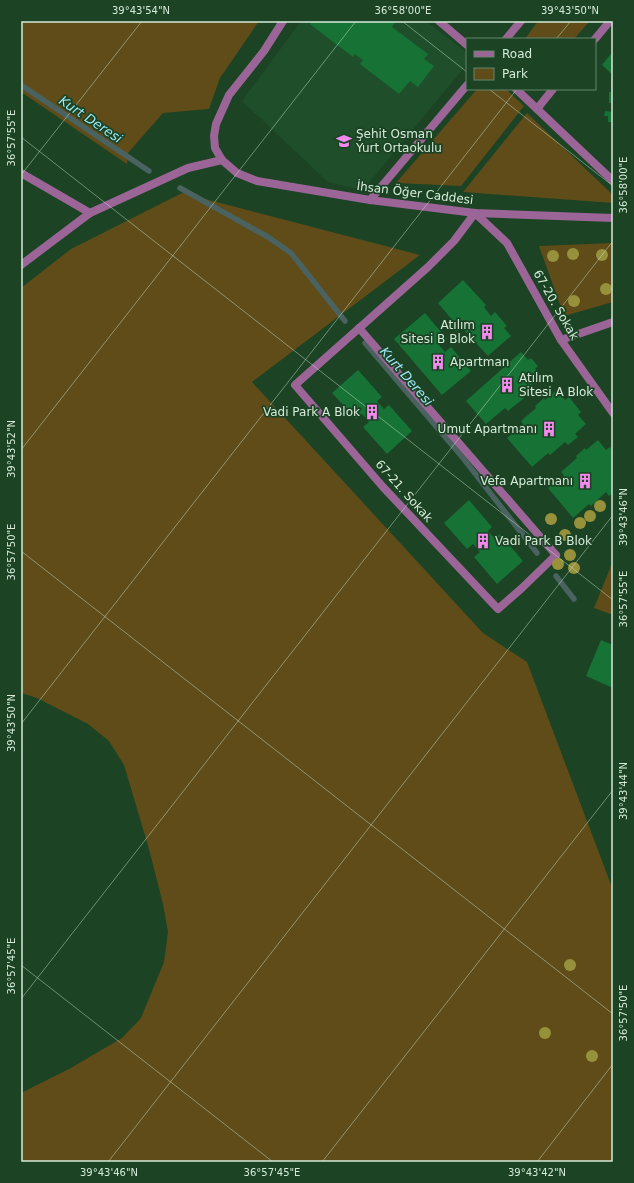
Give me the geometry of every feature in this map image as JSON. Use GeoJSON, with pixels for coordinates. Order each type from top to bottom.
{"type":"FeatureCollection","features":[{"type":"Feature","properties":{"kind":"street"},"geometry":{"type":"LineString","coordinates":[[21,265],[90,213],[188,168],[222,160],[215,148],[214,136],[216,124],[222,110],[229,96],[264,51],[283,21]]}},
{"type":"Feature","properties":{"kind":"street"},"geometry":{"type":"LineString","coordinates":[[439,21],[466,44]]}},
{"type":"Feature","properties":{"kind":"street"},"geometry":{"type":"LineString","coordinates":[[507,38],[521,21]]}},
{"type":"Feature","properties":{"kind":"street"},"geometry":{"type":"LineString","coordinates":[[596,38],[610,21]]}},
{"type":"Feature","properties":{"kind":"street"},"geometry":{"type":"LineString","coordinates":[[370,200],[466,86]]}},
{"type":"Feature","properties":{"kind":"street"},"geometry":{"type":"LineString","coordinates":[[517,90],[613,181]]}},
{"type":"Feature","properties":{"kind":"street"},"geometry":{"type":"LineString","coordinates":[[537,109],[552,90]]}},
{"type":"Feature","properties":{"kind":"street","name":"İhsan Öğer Caddesi"},"geometry":{"type":"LineString","coordinates":[[222,160],[237,173],[257,181],[370,200],[475,213],[613,218]]}},
{"type":"Feature","properties":{"kind":"street"},"geometry":{"type":"LineString","coordinates":[[21,172],[90,213]]}},
{"type":"Feature","properties":{"kind":"street"},"geometry":{"type":"LineString","coordinates":[[359,328],[428,267],[454,241],[475,213]]}},
{"type":"Feature","properties":{"kind":"street","name":"67-20. Sokak"},"geometry":{"type":"LineString","coordinates":[[475,213],[507,243],[561,340],[613,412]]}},
{"type":"Feature","properties":{"kind":"street"},"geometry":{"type":"LineString","coordinates":[[561,340],[613,322]]}},
{"type":"Feature","properties":{"kind":"street","name":"67-21. Sokak"},"geometry":{"type":"LineString","coordinates":[[359,328],[556,555],[498,609],[383,487],[295,385],[359,328]]}},
{"type":"Feature","properties":{"kind":"shaded area","name":"Şehit Osman Yurt Ortaokulu"},"geometry":{"type":"Polygon","coordinates":[[[301,21],[426,21],[466,52],[466,65],[363,190],[328,182],[242,101],[301,21]]]}},
{"type":"Feature","properties":{"kind":"green space"},"geometry":{"type":"Polygon","coordinates":[[[21,21],[259,21],[220,78],[209,109],[163,113],[128,153],[127,164],[21,92],[21,21]]]}},
{"type":"Feature","properties":{"kind":"green space"},"geometry":{"type":"Polygon","coordinates":[[[538,21],[590,21],[575,38],[526,38],[538,21]]]}},
{"type":"Feature","properties":{"kind":"green space"},"geometry":{"type":"Polygon","coordinates":[[[476,90],[507,90],[524,106],[461,186],[396,183],[476,90]]]}},
{"type":"Feature","properties":{"kind":"green space"},"geometry":{"type":"Polygon","coordinates":[[[527,113],[613,195],[613,203],[463,192],[527,113]]]}},
{"type":"Feature","properties":{"kind":"green space"},"geometry":{"type":"Polygon","coordinates":[[[182,193],[420,255],[252,382],[483,633],[527,662],[613,890],[613,1162],[21,1162],[21,1093],[69,1069],[122,1038],[141,1018],[164,962],[168,932],[163,904],[149,849],[124,765],[109,741],[88,724],[37,698],[21,693],[21,288],[71,249],[182,193]]]}},
{"type":"Feature","properties":{"kind":"green space"},"geometry":{"type":"Polygon","coordinates":[[[613,243],[613,302],[564,316],[539,246],[613,243]]]}},
{"type":"Feature","properties":{"kind":"green space"},"geometry":{"type":"Polygon","coordinates":[[[613,561],[613,615],[594,608],[613,561]]]}},
{"type":"Feature","properties":{"kind":"building","name":"Şehit Osman Yurt Ortaokulu"},"geometry":{"type":"Polygon","coordinates":[[[312,21],[396,21],[392,27],[428,54],[424,59],[434,66],[418,87],[410,81],[399,94],[360,64],[363,60],[355,54],[353,57],[310,24],[312,21]]]}},
{"type":"Feature","properties":{"kind":"building"},"geometry":{"type":"Polygon","coordinates":[[[613,51],[613,75],[602,65],[613,51]]]}},
{"type":"Feature","properties":{"kind":"building"},"geometry":{"type":"Polygon","coordinates":[[[613,75],[613,103],[609,103],[611,78],[613,75]]]}},
{"type":"Feature","properties":{"kind":"building"},"geometry":{"type":"Polygon","coordinates":[[[605,111],[613,112],[613,122],[608,122],[608,116],[604,116],[605,111]]]}},
{"type":"Feature","properties":{"kind":"building"},"geometry":{"type":"Polygon","coordinates":[[[463,280],[486,305],[484,307],[491,316],[495,312],[507,326],[504,328],[511,336],[488,356],[461,327],[456,332],[450,324],[453,321],[438,303],[463,280]]]}},
{"type":"Feature","properties":{"kind":"building","name":"Apartman"},"geometry":{"type":"Polygon","coordinates":[[[425,313],[447,339],[439,345],[445,352],[451,347],[471,371],[442,395],[394,339],[425,313]]]}},
{"type":"Feature","properties":{"kind":"building","name":"Atılım Sitesi A Blok"},"geometry":{"type":"Polygon","coordinates":[[[521,352],[528,360],[531,358],[538,366],[535,369],[542,375],[521,394],[524,398],[508,411],[505,408],[486,424],[466,401],[521,352]]]}},
{"type":"Feature","properties":{"kind":"building","name":"Vadi Park A Blok"},"geometry":{"type":"Polygon","coordinates":[[[358,370],[382,397],[377,401],[384,409],[389,405],[412,431],[387,454],[363,427],[369,422],[362,414],[356,419],[332,393],[358,370]]]}},
{"type":"Feature","properties":{"kind":"building","name":"Umut Apartmanı"},"geometry":{"type":"Polygon","coordinates":[[[557,390],[565,400],[569,397],[581,412],[578,415],[586,424],[575,434],[578,437],[568,445],[565,442],[550,455],[548,453],[532,467],[507,438],[523,424],[521,421],[536,408],[535,406],[557,390]]]}},
{"type":"Feature","properties":{"kind":"building","name":"Vefa Apartmanı"},"geometry":{"type":"Polygon","coordinates":[[[598,440],[606,450],[610,447],[613,451],[613,493],[609,496],[606,492],[591,506],[589,504],[573,518],[548,488],[564,475],[561,472],[577,458],[576,456],[598,440]]]}},
{"type":"Feature","properties":{"kind":"building","name":"Vadi Park B Blok"},"geometry":{"type":"Polygon","coordinates":[[[469,500],[492,527],[488,531],[495,539],[500,534],[523,561],[497,584],[474,557],[480,552],[473,544],[467,549],[444,523],[469,500]]]}},
{"type":"Feature","properties":{"kind":"building"},"geometry":{"type":"Polygon","coordinates":[[[601,640],[613,645],[613,688],[586,676],[601,640]]]}},
{"type":"Feature","properties":{"kind":"waterway","name":"Kurt Deresi"},"geometry":{"type":"LineString","coordinates":[[21,85],[149,171]]}},
{"type":"Feature","properties":{"kind":"waterway","name":"Kurt Deresi"},"geometry":{"type":"LineString","coordinates":[[180,188],[268,237],[291,253],[345,321]]}},
{"type":"Feature","properties":{"kind":"waterway","name":"Kurt Deresi"},"geometry":{"type":"LineString","coordinates":[[365,343],[463,458],[537,553]]}},
{"type":"Feature","properties":{"kind":"waterway","name":"Kurt Deresi"},"geometry":{"type":"LineString","coordinates":[[556,576],[574,599]]}},
{"type":"Feature","properties":{"kind":"place","name":"Şehit Osman Yurt Ortaokulu"},"geometry":{"type":"Point","coordinates":[344,141]}},
{"type":"Feature","properties":{"kind":"place","name":"Atılım Sitesi B Blok"},"geometry":{"type":"Point","coordinates":[487,332]}},
{"type":"Feature","properties":{"kind":"place","name":"Apartman"},"geometry":{"type":"Point","coordinates":[438,362]}},
{"type":"Feature","properties":{"kind":"place","name":"Atılım Sitesi A Blok"},"geometry":{"type":"Point","coordinates":[507,385]}},
{"type":"Feature","properties":{"kind":"place","name":"Vadi Park A Blok"},"geometry":{"type":"Point","coordinates":[372,412]}},
{"type":"Feature","properties":{"kind":"place","name":"Umut Apartmanı"},"geometry":{"type":"Point","coordinates":[549,429]}},
{"type":"Feature","properties":{"kind":"place","name":"Vefa Apartmanı"},"geometry":{"type":"Point","coordinates":[585,481]}},
{"type":"Feature","properties":{"kind":"place","name":"Vadi Park B Blok"},"geometry":{"type":"Point","coordinates":[483,541]}}]}
